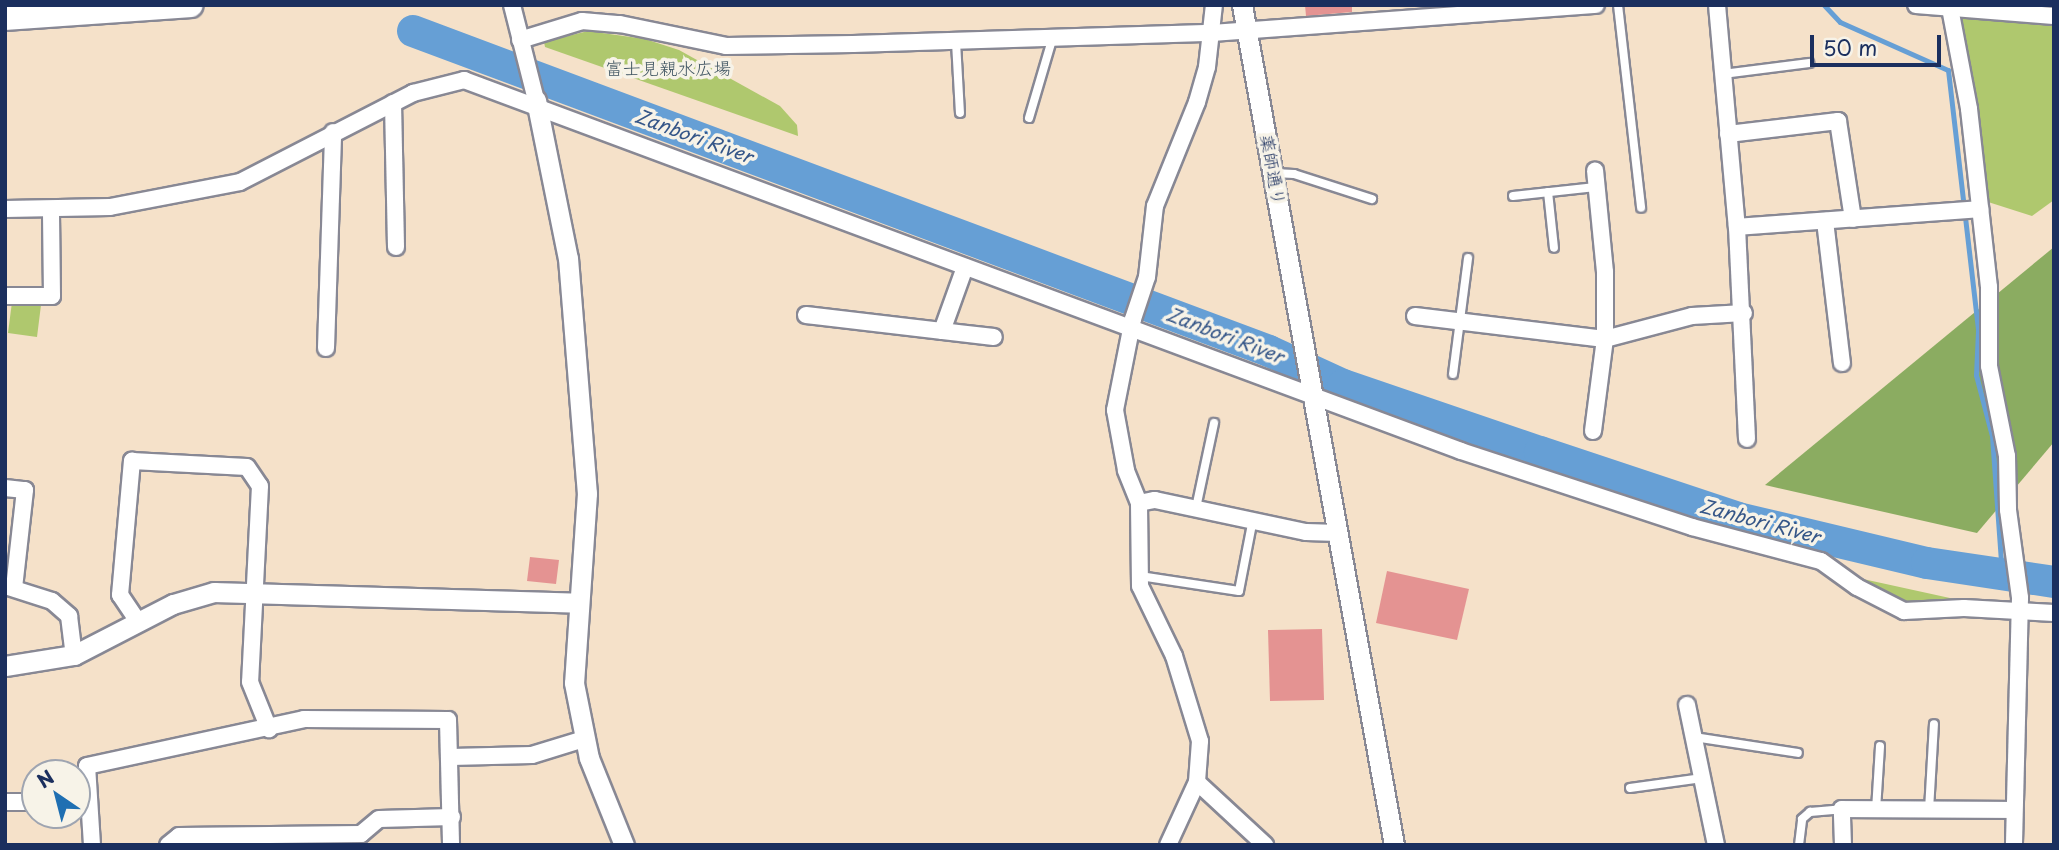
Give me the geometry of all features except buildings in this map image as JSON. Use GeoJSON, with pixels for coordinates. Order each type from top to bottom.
{"type":"FeatureCollection","features":[{"type":"Feature","properties":{"kind":"main road"},"geometry":{"type":"LineString","coordinates":[[5,18],[191,5]]}},
{"type":"Feature","properties":{"kind":"street"},"geometry":{"type":"LineString","coordinates":[[512,5],[537,103],[568,258],[587,493],[574,682],[584,739],[624,845]]}},
{"type":"Feature","properties":{"kind":"street"},"geometry":{"type":"LineString","coordinates":[[1168,845],[1197,782],[1200,752],[1196,718],[1140,576],[1139,503],[1126,470],[1115,410],[1132,323],[1144,284],[1155,206],[1197,102],[1213,33],[1214,5]]}},
{"type":"Feature","properties":{"kind":"street","name":"薬師通り"},"geometry":{"type":"LineString","coordinates":[[1242,5],[1394,845]]}},
{"type":"Feature","properties":{"kind":"street"},"geometry":{"type":"LineString","coordinates":[[520,42],[582,21],[620,24],[726,46],[1052,40],[1213,33],[1596,5]]}},
{"type":"Feature","properties":{"kind":"street"},"geometry":{"type":"LineString","coordinates":[[1717,5],[1744,313],[1747,439]]}},
{"type":"Feature","properties":{"kind":"street"},"geometry":{"type":"LineString","coordinates":[[1916,5],[2036,10],[2054,16]]}},
{"type":"Feature","properties":{"kind":"street"},"geometry":{"type":"LineString","coordinates":[[1950,8],[1969,109],[1990,312],[1989,366],[2007,456],[2008,510],[2021,605],[2014,845]]}},
{"type":"Feature","properties":{"kind":"street"},"geometry":{"type":"LineString","coordinates":[[5,209],[110,207],[216,188],[240,181],[393,103],[464,80],[537,103],[965,267],[1132,323],[1570,489],[1821,561],[1857,587],[1910,613],[2021,605],[2054,613]]}},
{"type":"Feature","properties":{"kind":"street"},"geometry":{"type":"LineString","coordinates":[[393,103],[396,247]]}},
{"type":"Feature","properties":{"kind":"street"},"geometry":{"type":"LineString","coordinates":[[1728,134],[1838,121],[1853,219]]}},
{"type":"Feature","properties":{"kind":"street"},"geometry":{"type":"LineString","coordinates":[[326,348],[333,132]]}},
{"type":"Feature","properties":{"kind":"street"},"geometry":{"type":"LineString","coordinates":[[1593,431],[1605,339],[1605,272],[1596,179]]}},
{"type":"Feature","properties":{"kind":"street"},"geometry":{"type":"LineString","coordinates":[[1737,227],[1980,209]]}},
{"type":"Feature","properties":{"kind":"street"},"geometry":{"type":"LineString","coordinates":[[5,296],[52,296],[51,210]]}},
{"type":"Feature","properties":{"kind":"street"},"geometry":{"type":"LineString","coordinates":[[1825,221],[1842,363]]}},
{"type":"Feature","properties":{"kind":"street"},"geometry":{"type":"LineString","coordinates":[[942,331],[965,267]]}},
{"type":"Feature","properties":{"kind":"street"},"geometry":{"type":"LineString","coordinates":[[1415,316],[1605,339],[1692,316],[1744,313]]}},
{"type":"Feature","properties":{"kind":"street"},"geometry":{"type":"LineString","coordinates":[[806,316],[994,337]]}},
{"type":"Feature","properties":{"kind":"street"},"geometry":{"type":"LineString","coordinates":[[139,623],[120,596],[132,461],[247,467],[260,486],[250,682],[269,729]]}},
{"type":"Feature","properties":{"kind":"street"},"geometry":{"type":"LineString","coordinates":[[5,488],[25,490],[10,587],[52,601],[69,616],[74,655]]}},
{"type":"Feature","properties":{"kind":"street"},"geometry":{"type":"LineString","coordinates":[[1139,503],[1155,500],[1319,534],[1338,533]]}},
{"type":"Feature","properties":{"kind":"street"},"geometry":{"type":"LineString","coordinates":[[5,666],[74,655],[173,604],[214,592],[578,603]]}},
{"type":"Feature","properties":{"kind":"street"},"geometry":{"type":"LineString","coordinates":[[1687,705],[1716,845]]}},
{"type":"Feature","properties":{"kind":"street"},"geometry":{"type":"LineString","coordinates":[[91,765],[269,729],[304,719],[448,720],[451,757],[451,845]]}},
{"type":"Feature","properties":{"kind":"street"},"geometry":{"type":"LineString","coordinates":[[451,757],[532,755],[584,739]]}},
{"type":"Feature","properties":{"kind":"street"},"geometry":{"type":"LineString","coordinates":[[1197,782],[1265,845]]}},
{"type":"Feature","properties":{"kind":"street"},"geometry":{"type":"LineString","coordinates":[[1843,845],[1842,809],[2014,810]]}},
{"type":"Feature","properties":{"kind":"street"},"geometry":{"type":"LineString","coordinates":[[168,845],[179,836],[360,834],[379,819],[452,817]]}},
{"type":"Feature","properties":{"kind":"lane"},"geometry":{"type":"LineString","coordinates":[[1618,5],[1641,208]]}},
{"type":"Feature","properties":{"kind":"lane"},"geometry":{"type":"LineString","coordinates":[[1029,118],[1052,40]]}},
{"type":"Feature","properties":{"kind":"lane"},"geometry":{"type":"LineString","coordinates":[[956,42],[960,113]]}},
{"type":"Feature","properties":{"kind":"lane"},"geometry":{"type":"LineString","coordinates":[[1723,74],[1809,63]]}},
{"type":"Feature","properties":{"kind":"lane"},"geometry":{"type":"LineString","coordinates":[[1274,173],[1294,174],[1372,199]]}},
{"type":"Feature","properties":{"kind":"lane"},"geometry":{"type":"LineString","coordinates":[[1513,196],[1548,192],[1596,179]]}},
{"type":"Feature","properties":{"kind":"lane"},"geometry":{"type":"LineString","coordinates":[[1548,192],[1554,248]]}},
{"type":"Feature","properties":{"kind":"lane"},"geometry":{"type":"LineString","coordinates":[[1453,374],[1468,258]]}},
{"type":"Feature","properties":{"kind":"lane"},"geometry":{"type":"LineString","coordinates":[[1196,508],[1214,423]]}},
{"type":"Feature","properties":{"kind":"lane"},"geometry":{"type":"LineString","coordinates":[[1140,576],[1239,591],[1253,519]]}},
{"type":"Feature","properties":{"kind":"lane"},"geometry":{"type":"LineString","coordinates":[[1929,810],[1934,724]]}},
{"type":"Feature","properties":{"kind":"lane"},"geometry":{"type":"LineString","coordinates":[[1694,737],[1798,753]]}},
{"type":"Feature","properties":{"kind":"lane"},"geometry":{"type":"LineString","coordinates":[[1876,810],[1880,746]]}},
{"type":"Feature","properties":{"kind":"lane"},"geometry":{"type":"LineString","coordinates":[[1630,788],[1702,778]]}},
{"type":"Feature","properties":{"kind":"lane"},"geometry":{"type":"LineString","coordinates":[[1799,845],[1802,819],[1810,812],[1842,809]]}},
{"type":"Feature","properties":{"kind":"green space"},"geometry":{"type":"Polygon","coordinates":[[[1961,16],[2054,25],[2054,200],[2032,216],[1985,201],[1961,16]]]}},
{"type":"Feature","properties":{"kind":"green space","name":"富士見親水広場"},"geometry":{"type":"Polygon","coordinates":[[[588,31],[645,39],[679,50],[780,106],[797,125],[798,136],[545,47],[544,42],[588,31]]]}},
{"type":"Feature","properties":{"kind":"green space"},"geometry":{"type":"Polygon","coordinates":[[[2054,247],[2054,442],[1977,533],[1765,485],[2054,247]]]}},
{"type":"Feature","properties":{"kind":"green space"},"geometry":{"type":"Polygon","coordinates":[[[12,302],[41,305],[37,337],[8,333],[12,302]]]}},
{"type":"Feature","properties":{"kind":"green space"},"geometry":{"type":"Polygon","coordinates":[[[1863,579],[1959,600],[1963,602],[1915,607],[1863,579]]]}},
{"type":"Feature","properties":{"kind":"waterway"},"geometry":{"type":"LineString","coordinates":[[1824,5],[1840,22],[1948,70],[1978,331],[1976,375],[1992,436],[2002,577]]}},
{"type":"Feature","properties":{"kind":"waterway","name":"Zanbori River"},"geometry":{"type":"LineString","coordinates":[[413,31],[1269,351],[1343,385],[1540,452],[1738,518],[1927,563],[2054,582]]}}]}
